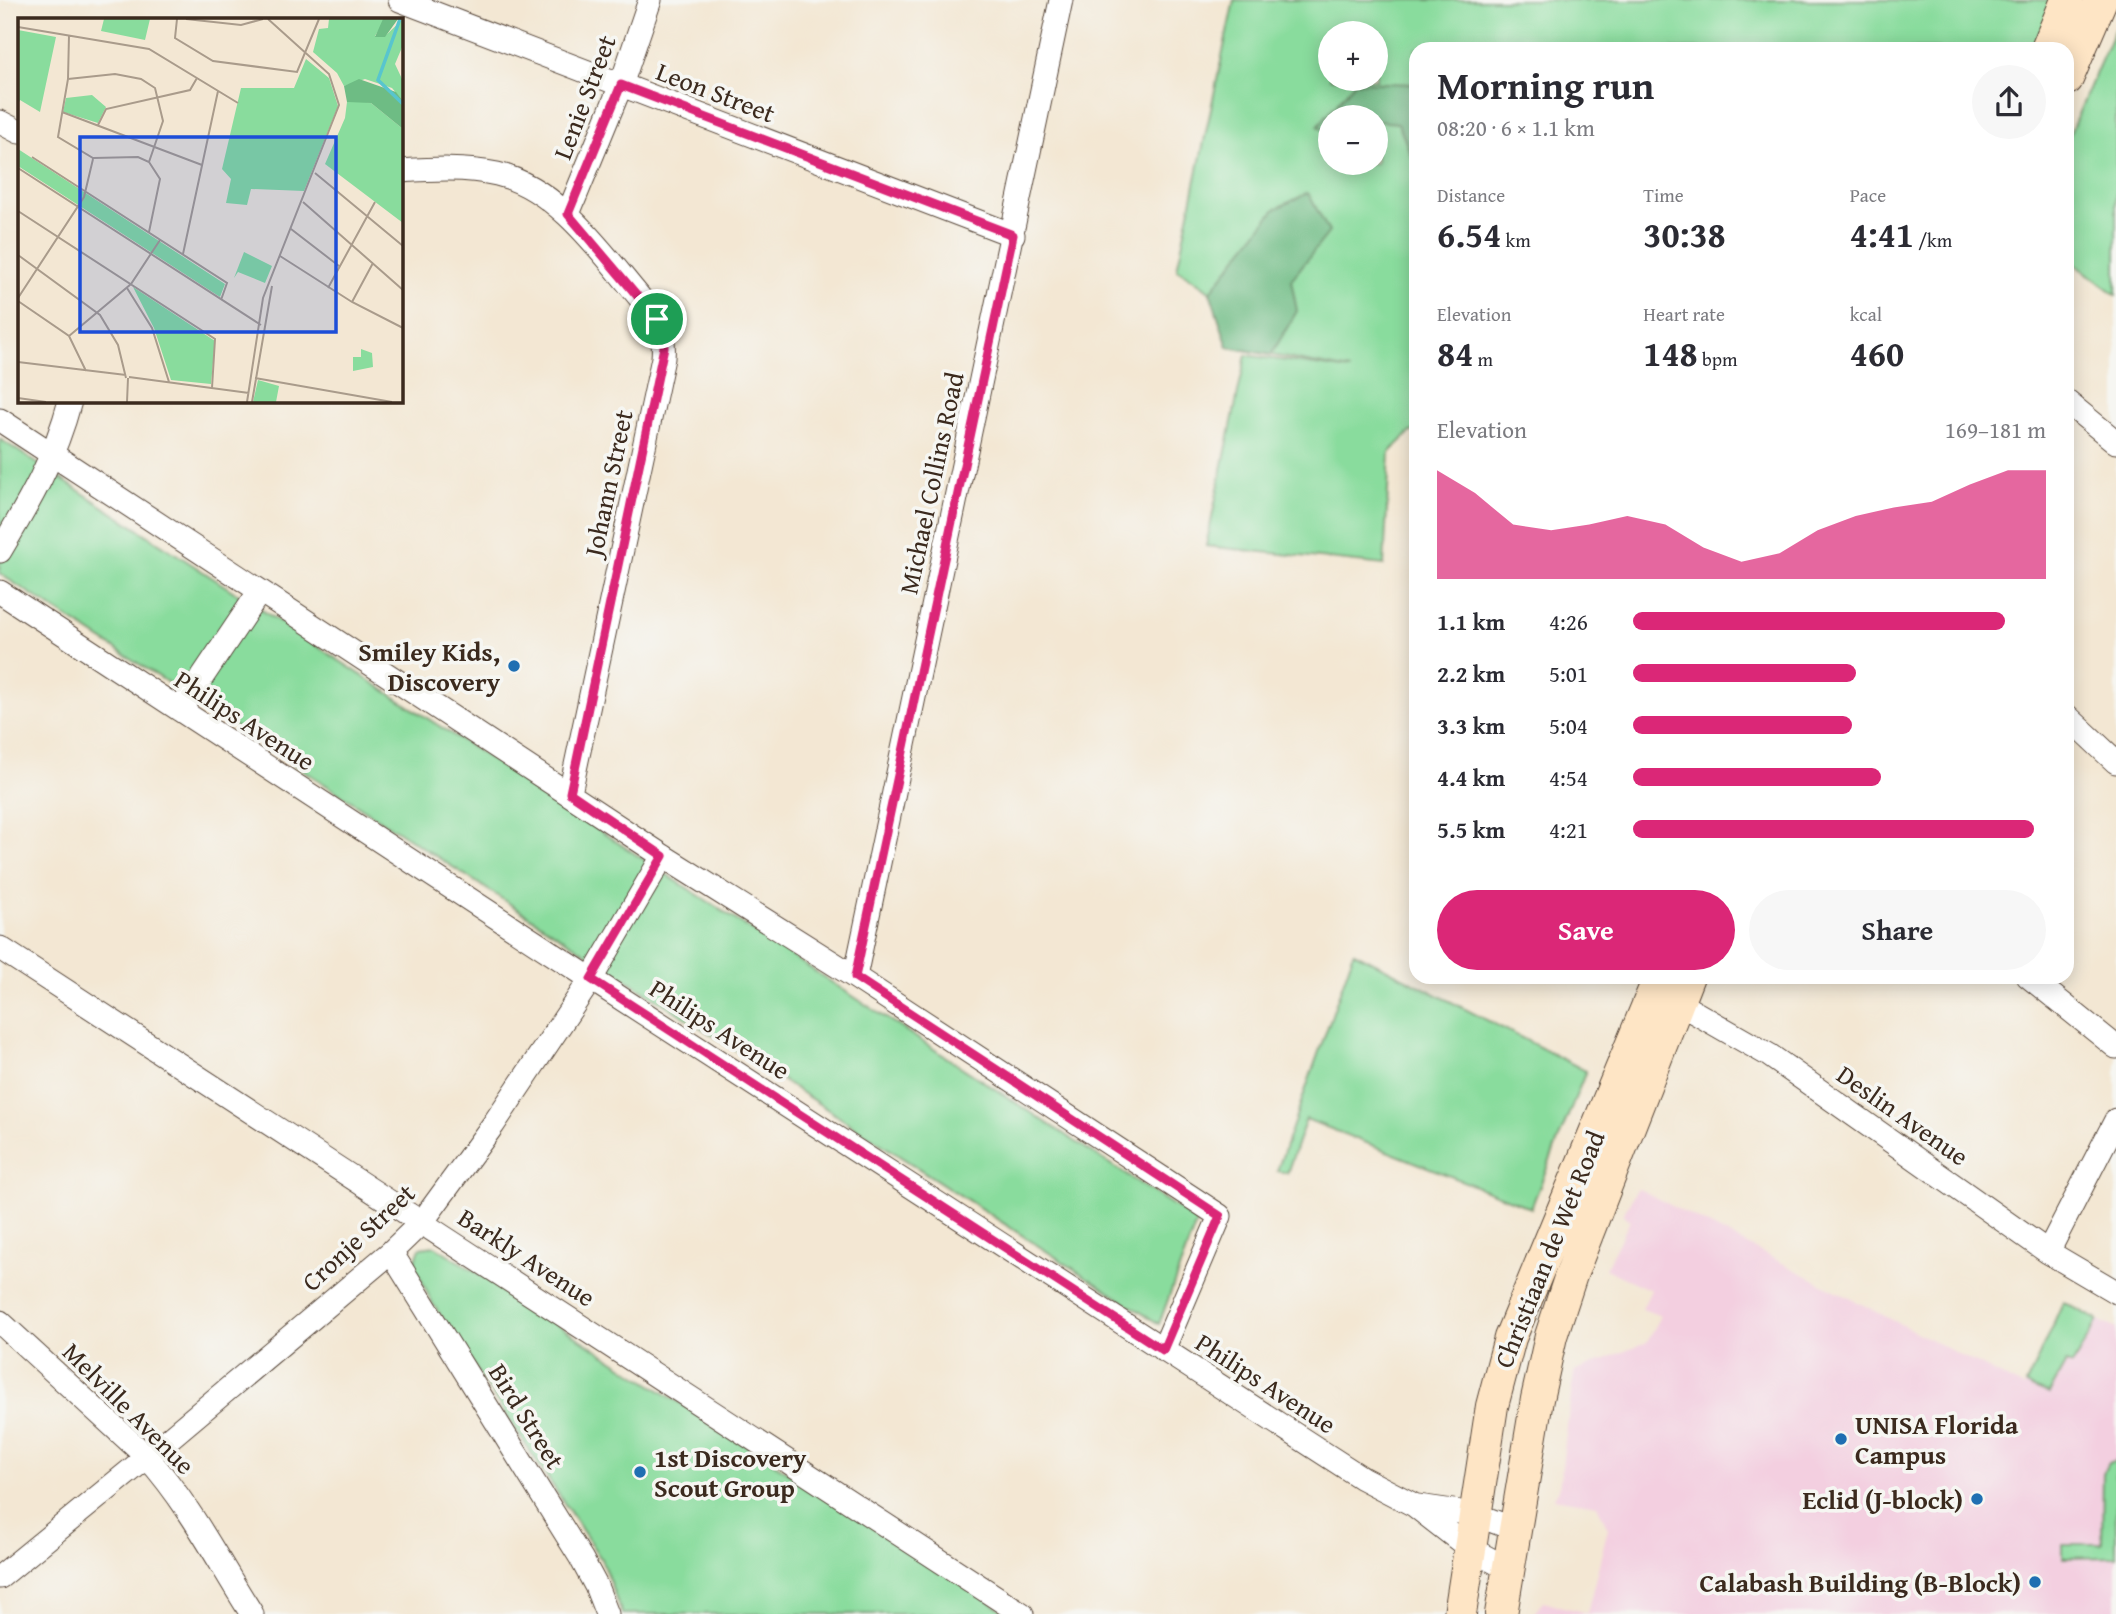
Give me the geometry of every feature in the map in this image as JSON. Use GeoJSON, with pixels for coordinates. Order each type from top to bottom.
{"type":"FeatureCollection","features":[{"type":"Feature","properties":{"kind":"main road"},"geometry":{"type":"LineString","coordinates":[[2050,42],[2067,0]]}},
{"type":"Feature","properties":{"kind":"main road"},"geometry":{"type":"LineString","coordinates":[[2074,63],[2101,0]]}},
{"type":"Feature","properties":{"kind":"main road","name":"Christiaan de Wet Road"},"geometry":{"type":"LineString","coordinates":[[1460,1614],[1492,1406],[1510,1338],[1670,986]]}},
{"type":"Feature","properties":{"kind":"main road","name":"Christiaan de Wet Road"},"geometry":{"type":"LineString","coordinates":[[1501,1614],[1543,1367],[1551,1336],[1670,986]]}},
{"type":"Feature","properties":{"kind":"street","name":"Leon Street"},"geometry":{"type":"LineString","coordinates":[[400,0],[1013,235]]}},
{"type":"Feature","properties":{"kind":"street","name":"Lenie Street"},"geometry":{"type":"LineString","coordinates":[[568,214],[621,85],[650,0]]}},
{"type":"Feature","properties":{"kind":"street","name":"Michael Collins Road"},"geometry":{"type":"LineString","coordinates":[[855,977],[1061,0]]}},
{"type":"Feature","properties":{"kind":"street"},"geometry":{"type":"LineString","coordinates":[[0,122],[18,131]]}},
{"type":"Feature","properties":{"kind":"street","name":"Johann Street"},"geometry":{"type":"LineString","coordinates":[[402,170],[451,169],[499,174],[523,184],[568,214],[657,319],[663,335],[664,347],[570,793]]}},
{"type":"Feature","properties":{"kind":"street"},"geometry":{"type":"LineString","coordinates":[[0,551],[31,500],[53,454],[70,402]]}},
{"type":"Feature","properties":{"kind":"street"},"geometry":{"type":"LineString","coordinates":[[2074,408],[2116,442]]}},
{"type":"Feature","properties":{"kind":"street"},"geometry":{"type":"LineString","coordinates":[[0,420],[663,856],[855,977],[1220,1216],[1163,1350]]}},
{"type":"Feature","properties":{"kind":"street"},"geometry":{"type":"LineString","coordinates":[[180,710],[260,591]]}},
{"type":"Feature","properties":{"kind":"street","name":"Philips Avenue"},"geometry":{"type":"LineString","coordinates":[[0,592],[1163,1350],[1362,1478],[1415,1505],[1469,1548],[1507,1569]]}},
{"type":"Feature","properties":{"kind":"street"},"geometry":{"type":"LineString","coordinates":[[2074,723],[2116,762]]}},
{"type":"Feature","properties":{"kind":"street","name":"Cronje Street"},"geometry":{"type":"LineString","coordinates":[[0,1577],[391,1252],[422,1222],[493,1125],[591,979],[663,856]]}},
{"type":"Feature","properties":{"kind":"street","name":"Barkly Avenue"},"geometry":{"type":"LineString","coordinates":[[0,948],[1022,1614]]}},
{"type":"Feature","properties":{"kind":"street"},"geometry":{"type":"LineString","coordinates":[[2038,984],[2116,1048]]}},
{"type":"Feature","properties":{"kind":"street","name":"Deslin Avenue"},"geometry":{"type":"LineString","coordinates":[[1670,986],[2048,1252],[2116,1292]]}},
{"type":"Feature","properties":{"kind":"street"},"geometry":{"type":"LineString","coordinates":[[2048,1252],[2116,1120]]}},
{"type":"Feature","properties":{"kind":"street","name":"Bird Street"},"geometry":{"type":"LineString","coordinates":[[391,1252],[590,1573],[607,1614]]}},
{"type":"Feature","properties":{"kind":"street","name":"Melville Avenue"},"geometry":{"type":"LineString","coordinates":[[0,1322],[147,1457],[185,1504],[252,1614]]}},
{"type":"Feature","properties":{"kind":"street","name":"Philips Avenue"},"geometry":{"type":"LineString","coordinates":[[1415,1505],[1474,1514],[1514,1529]]}},
{"type":"Feature","properties":{"kind":"shaded area","name":"UNISA Florida Campus"},"geometry":{"type":"Polygon","coordinates":[[[1637,1188],[2024,1388],[2063,1302],[2116,1329],[2116,1614],[1533,1614],[1543,1602],[1587,1613],[1608,1528],[1597,1505],[1553,1498],[1559,1489],[1574,1372],[1647,1342],[1661,1316],[1642,1309],[1651,1290],[1605,1269],[1630,1221],[1623,1215],[1637,1188]]]}},
{"type":"Feature","properties":{"kind":"green space"},"geometry":{"type":"Polygon","coordinates":[[[1234,0],[2059,0],[2040,42],[1409,42],[1409,434],[1390,452],[1384,565],[1206,546],[1246,355],[1350,370],[1228,347],[1226,318],[1217,299],[1177,269],[1234,0]]]}},
{"type":"Feature","properties":{"kind":"green space"},"geometry":{"type":"Polygon","coordinates":[[[2116,26],[2116,295],[2074,263],[2074,124],[2116,26]]]}},
{"type":"Feature","properties":{"kind":"green space"},"geometry":{"type":"Polygon","coordinates":[[[1388,83],[1409,84],[1409,150],[1398,123],[1388,122],[1388,105],[1336,105],[1347,91],[1388,91],[1388,83]]]}},
{"type":"Feature","properties":{"kind":"green space"},"geometry":{"type":"Polygon","coordinates":[[[1308,193],[1329,232],[1291,280],[1297,311],[1271,355],[1228,347],[1210,292],[1275,209],[1308,193]]]}},
{"type":"Feature","properties":{"kind":"green space"},"geometry":{"type":"Polygon","coordinates":[[[0,439],[1197,1221],[1159,1324],[0,574],[0,439]]]}},
{"type":"Feature","properties":{"kind":"green space"},"geometry":{"type":"Polygon","coordinates":[[[1354,952],[1409,980],[1409,984],[1416,984],[1586,1071],[1531,1208],[1306,1119],[1287,1173],[1277,1171],[1354,952]]]}},
{"type":"Feature","properties":{"kind":"green space"},"geometry":{"type":"Polygon","coordinates":[[[435,1246],[1009,1614],[622,1614],[601,1559],[431,1301],[414,1264],[420,1248],[435,1246]]]}},
{"type":"Feature","properties":{"kind":"green space"},"geometry":{"type":"Polygon","coordinates":[[[2063,1302],[2098,1320],[2072,1365],[2066,1363],[2049,1394],[2026,1385],[2063,1302]]]}},
{"type":"Feature","properties":{"kind":"green space"},"geometry":{"type":"Polygon","coordinates":[[[2116,1460],[2116,1557],[2063,1558],[2063,1544],[2102,1544],[2103,1473],[2108,1463],[2116,1460]]]}},
{"type":"Feature","properties":{"kind":"place","name":"Smiley Kids, Discovery"},"geometry":{"type":"Point","coordinates":[514,666]}},
{"type":"Feature","properties":{"kind":"place","name":"UNISA Florida Campus"},"geometry":{"type":"Point","coordinates":[1841,1439]}},
{"type":"Feature","properties":{"kind":"place","name":"1st Discovery Scout Group"},"geometry":{"type":"Point","coordinates":[640,1472]}},
{"type":"Feature","properties":{"kind":"place","name":"Eclid (J-block)"},"geometry":{"type":"Point","coordinates":[1977,1499]}},
{"type":"Feature","properties":{"kind":"place","name":"Calabash Building (B-Block)"},"geometry":{"type":"Point","coordinates":[2035,1582]}},
{"type":"Feature","properties":{"kind":"route"},"geometry":{"type":"LineString","coordinates":[[621,85],[1013,235],[855,977],[1220,1216],[1163,1350],[591,979],[663,856],[570,793],[663,358],[663,335],[657,319],[568,214],[621,85]]}}]}
